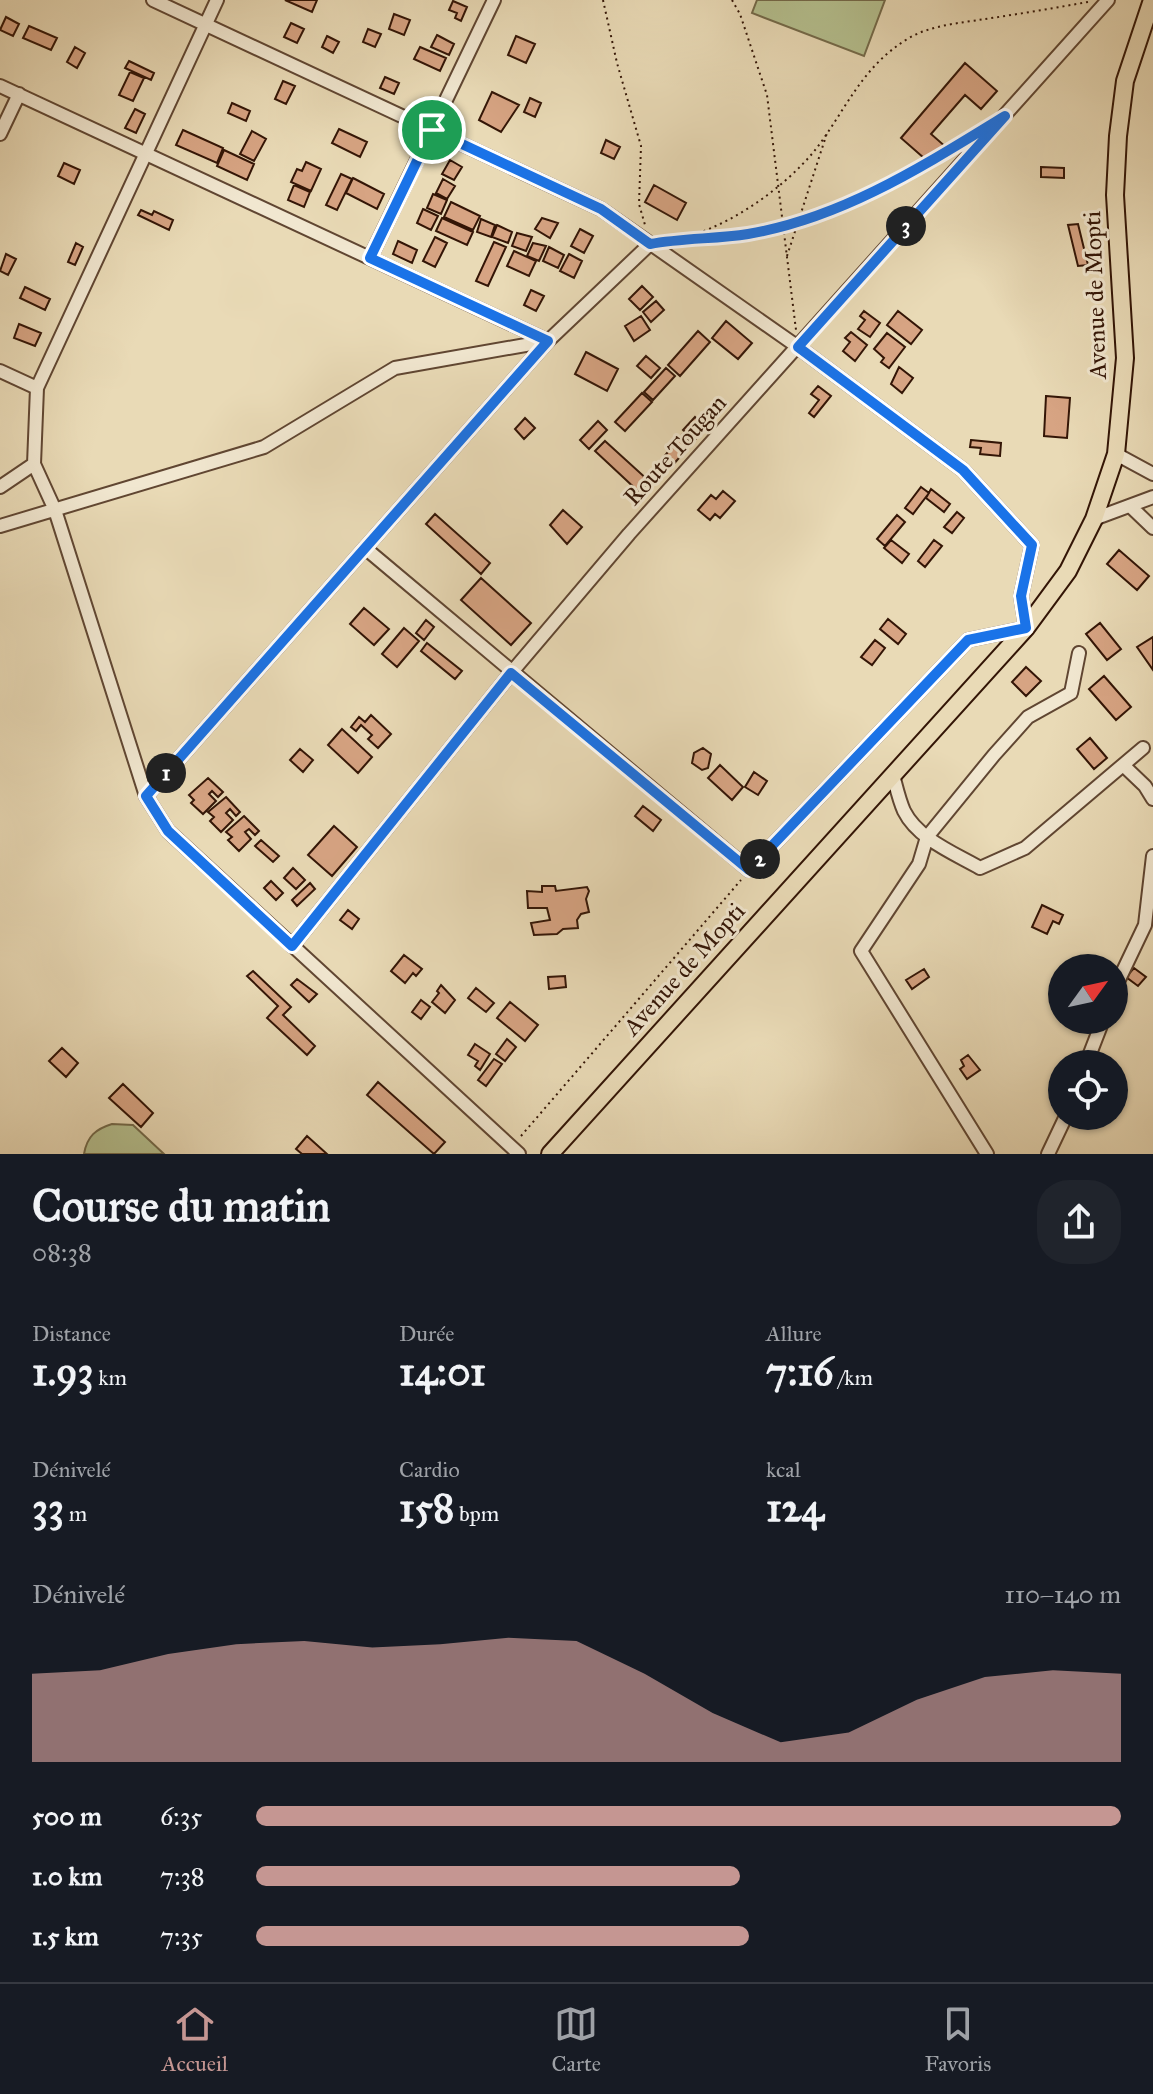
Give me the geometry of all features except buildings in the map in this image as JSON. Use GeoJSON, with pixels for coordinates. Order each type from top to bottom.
{"type":"FeatureCollection","features":[{"type":"Feature","properties":{"kind":"main road","name":"Avenue de Mopti"},"geometry":{"type":"LineString","coordinates":[[550,1154],[1026,628],[1068,571],[1094,519],[1116,454],[1125,358],[1115,195],[1118,136],[1125,81],[1152,0]]}},
{"type":"Feature","properties":{"kind":"street"},"geometry":{"type":"LineString","coordinates":[[153,0],[601,209],[798,347],[963,470],[1032,545],[1021,596],[1026,628],[968,640],[749,870],[365,548]]}},
{"type":"Feature","properties":{"kind":"street"},"geometry":{"type":"LineString","coordinates":[[217,0],[37,388],[34,464],[55,510],[146,796],[168,831],[515,1151]]}},
{"type":"Feature","properties":{"kind":"street"},"geometry":{"type":"LineString","coordinates":[[370,258],[493,3],[478,0]]}},
{"type":"Feature","properties":{"kind":"street","name":"Route Tougan"},"geometry":{"type":"LineString","coordinates":[[292,946],[511,673],[629,534],[1108,0]]}},
{"type":"Feature","properties":{"kind":"street"},"geometry":{"type":"LineString","coordinates":[[0,86],[548,341]]}},
{"type":"Feature","properties":{"kind":"street"},"geometry":{"type":"LineString","coordinates":[[0,134],[19,94]]}},
{"type":"Feature","properties":{"kind":"street"},"geometry":{"type":"LineString","coordinates":[[146,796],[548,341],[650,244]]}},
{"type":"Feature","properties":{"kind":"street"},"geometry":{"type":"LineString","coordinates":[[0,526],[264,447],[395,368],[548,341]]}},
{"type":"Feature","properties":{"kind":"street"},"geometry":{"type":"LineString","coordinates":[[0,371],[37,388]]}},
{"type":"Feature","properties":{"kind":"street"},"geometry":{"type":"LineString","coordinates":[[1116,454],[1153,474]]}},
{"type":"Feature","properties":{"kind":"street"},"geometry":{"type":"LineString","coordinates":[[0,487],[34,464]]}},
{"type":"Feature","properties":{"kind":"street"},"geometry":{"type":"LineString","coordinates":[[1094,519],[1153,497]]}},
{"type":"Feature","properties":{"kind":"street"},"geometry":{"type":"LineString","coordinates":[[1130,506],[1153,528]]}},
{"type":"Feature","properties":{"kind":"street"},"geometry":{"type":"LineString","coordinates":[[987,1154],[861,951],[919,864],[927,837],[1028,717],[1071,693],[1079,653]]}},
{"type":"Feature","properties":{"kind":"street"},"geometry":{"type":"LineString","coordinates":[[893,775],[904,810],[913,824],[927,837],[980,868],[1025,848],[1143,748]]}},
{"type":"Feature","properties":{"kind":"street"},"geometry":{"type":"LineString","coordinates":[[1123,765],[1145,786],[1153,799]]}},
{"type":"Feature","properties":{"kind":"street"},"geometry":{"type":"LineString","coordinates":[[1128,961],[1145,925],[1153,856]]}},
{"type":"Feature","properties":{"kind":"street"},"geometry":{"type":"LineString","coordinates":[[1048,1154],[1059,1130]]}},
{"type":"Feature","properties":{"kind":"path"},"geometry":{"type":"LineString","coordinates":[[603,0],[641,146],[639,204],[650,244],[750,234],[799,221],[899,181],[966,140]]}},
{"type":"Feature","properties":{"kind":"path"},"geometry":{"type":"LineString","coordinates":[[732,0],[740,14],[767,95],[798,347]]}},
{"type":"Feature","properties":{"kind":"path"},"geometry":{"type":"LineString","coordinates":[[680,239],[736,217],[778,185],[815,150],[849,96],[880,59],[912,37],[945,26],[1101,0]]}},
{"type":"Feature","properties":{"kind":"path"},"geometry":{"type":"LineString","coordinates":[[787,257],[829,128]]}},
{"type":"Feature","properties":{"kind":"path"},"geometry":{"type":"LineString","coordinates":[[515,1151],[749,870]]}},
{"type":"Feature","properties":{"kind":"green space"},"geometry":{"type":"Polygon","coordinates":[[[757,0],[885,0],[864,56],[752,13],[757,0]]]}},
{"type":"Feature","properties":{"kind":"green space"},"geometry":{"type":"Polygon","coordinates":[[[112,1124],[133,1125],[164,1154],[84,1154],[93,1134],[112,1124]]]}},
{"type":"Feature","properties":{"kind":"route"},"geometry":{"type":"LineString","coordinates":[[1005,116],[798,347],[963,470],[1032,545],[1021,596],[1026,628],[968,640],[749,870],[511,673],[292,946],[168,831],[146,796],[548,341],[370,258],[432,130],[601,209],[650,244],[750,234],[813,217],[899,181],[1005,116]]}}]}
